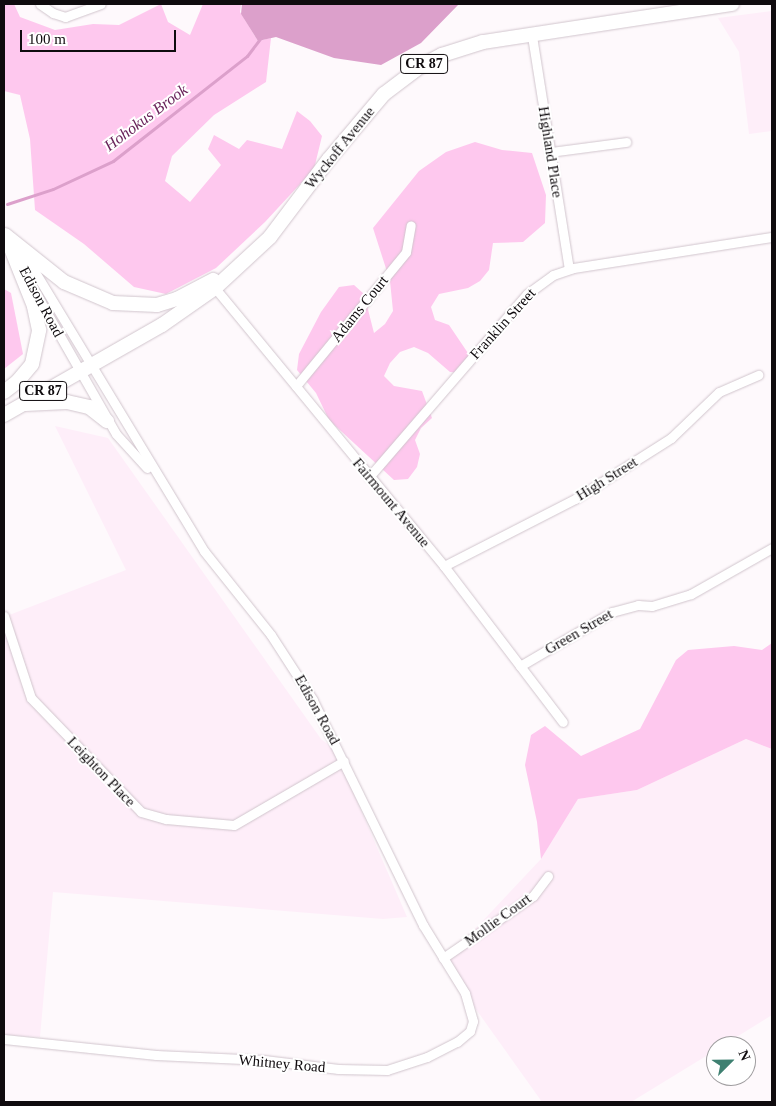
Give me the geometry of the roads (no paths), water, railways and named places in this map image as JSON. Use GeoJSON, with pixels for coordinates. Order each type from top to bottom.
{"type":"FeatureCollection","features":[{"type":"Feature","properties":{"kind":"main road","name":"Wyckoff Avenue"},"geometry":{"type":"LineString","coordinates":[[4,415],[85,367],[162,325],[215,288],[241,265],[291,212],[354,128],[402,79],[428,62],[463,47],[732,4]]}},
{"type":"Feature","properties":{"kind":"main road"},"geometry":{"type":"LineString","coordinates":[[6,235],[71,286],[98,298],[130,306],[157,305],[177,299],[241,265]]}},
{"type":"Feature","properties":{"kind":"main road"},"geometry":{"type":"LineString","coordinates":[[4,392],[17,382],[32,364],[39,330],[34,306],[6,235]]}},
{"type":"Feature","properties":{"kind":"main road"},"geometry":{"type":"LineString","coordinates":[[22,404],[66,402],[89,407],[107,420]]}},
{"type":"Feature","properties":{"kind":"street"},"geometry":{"type":"LineString","coordinates":[[40,4],[52,13],[65,17],[101,4]]}},
{"type":"Feature","properties":{"kind":"street","name":"Highland Place"},"geometry":{"type":"LineString","coordinates":[[532,36],[569,269]]}},
{"type":"Feature","properties":{"kind":"street"},"geometry":{"type":"LineString","coordinates":[[550,152],[626,142]]}},
{"type":"Feature","properties":{"kind":"street","name":"Adams Court"},"geometry":{"type":"LineString","coordinates":[[296,386],[406,252],[412,226]]}},
{"type":"Feature","properties":{"kind":"street","name":"Edison Road"},"geometry":{"type":"LineString","coordinates":[[6,235],[85,367],[204,551],[287,658],[314,700],[423,925],[443,958]]}},
{"type":"Feature","properties":{"kind":"street","name":"Edison Road"},"geometry":{"type":"LineString","coordinates":[[6,235],[35,272],[85,367],[107,420],[159,481]]}},
{"type":"Feature","properties":{"kind":"street","name":"Franklin Street"},"geometry":{"type":"LineString","coordinates":[[369,478],[527,294],[553,275],[569,269],[772,237]]}},
{"type":"Feature","properties":{"kind":"street","name":"Fairmount Avenue"},"geometry":{"type":"LineString","coordinates":[[215,288],[369,478],[444,566],[563,722]]}},
{"type":"Feature","properties":{"kind":"street","name":"High Street"},"geometry":{"type":"LineString","coordinates":[[444,566],[575,499],[671,438],[703,404],[719,392],[758,375]]}},
{"type":"Feature","properties":{"kind":"street","name":"Green Street"},"geometry":{"type":"LineString","coordinates":[[520,666],[612,612],[625,608],[652,606],[691,594],[772,548]]}},
{"type":"Feature","properties":{"kind":"street","name":"Leighton Place"},"geometry":{"type":"LineString","coordinates":[[4,616],[31,698],[141,812],[166,819],[234,825],[344,761]]}},
{"type":"Feature","properties":{"kind":"street","name":"Mollie Court"},"geometry":{"type":"LineString","coordinates":[[443,958],[533,896],[548,876]]}},
{"type":"Feature","properties":{"kind":"street","name":"Whitney Road"},"geometry":{"type":"LineString","coordinates":[[4,1040],[156,1055],[264,1060],[338,1069],[388,1070],[428,1057],[457,1042],[470,1031],[472,1010],[443,958]]}},
{"type":"Feature","properties":{"kind":"waterway","name":"Hohokus Brook"},"geometry":{"type":"LineString","coordinates":[[7,204],[53,189],[113,161],[247,56],[260,39]]}}]}
